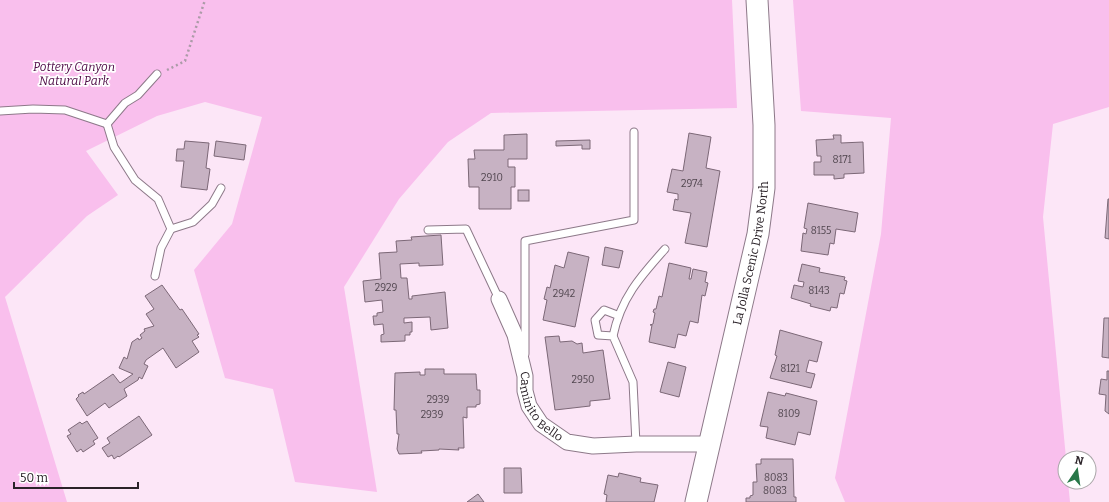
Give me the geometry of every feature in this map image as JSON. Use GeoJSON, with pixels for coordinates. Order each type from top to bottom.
{"type":"FeatureCollection","features":[{"type":"Feature","properties":{"kind":"main road","name":"La Jolla Scenic Drive North"},"geometry":{"type":"LineString","coordinates":[[696,502],[758,234],[764,188],[764,125],[757,0]]}},
{"type":"Feature","properties":{"kind":"street","name":"Caminito Bello"},"geometry":{"type":"LineString","coordinates":[[499,299],[515,335],[525,376],[525,391],[529,406],[541,424],[566,442],[593,446],[636,444],[710,444]]}},
{"type":"Feature","properties":{"kind":"lane"},"geometry":{"type":"LineString","coordinates":[[108,124],[125,103],[138,95],[157,74]]}},
{"type":"Feature","properties":{"kind":"lane"},"geometry":{"type":"LineString","coordinates":[[0,111],[33,109],[65,110],[108,124]]}},
{"type":"Feature","properties":{"kind":"lane"},"geometry":{"type":"LineString","coordinates":[[108,124],[114,147],[135,180],[158,199],[171,229]]}},
{"type":"Feature","properties":{"kind":"lane"},"geometry":{"type":"LineString","coordinates":[[525,376],[525,241],[634,220],[634,132]]}},
{"type":"Feature","properties":{"kind":"lane"},"geometry":{"type":"LineString","coordinates":[[155,276],[161,248],[171,229],[192,222],[212,204],[221,188]]}},
{"type":"Feature","properties":{"kind":"lane"},"geometry":{"type":"LineString","coordinates":[[428,230],[466,228],[499,299]]}},
{"type":"Feature","properties":{"kind":"lane"},"geometry":{"type":"LineString","coordinates":[[636,444],[633,382],[613,336],[617,315],[638,279],[666,249]]}},
{"type":"Feature","properties":{"kind":"lane"},"geometry":{"type":"LineString","coordinates":[[613,336],[598,334],[595,320],[604,310],[617,315]]}},
{"type":"Feature","properties":{"kind":"path"},"geometry":{"type":"LineString","coordinates":[[157,74],[185,62],[205,0]]}},
{"type":"Feature","properties":{"kind":"green space","name":"Pottery Canyon Natural Park"},"geometry":{"type":"Polygon","coordinates":[[[0,0],[732,0],[737,108],[491,113],[448,142],[399,199],[344,287],[377,492],[295,482],[273,389],[225,378],[194,270],[232,224],[262,117],[205,102],[157,116],[86,151],[118,195],[87,216],[5,297],[67,502],[0,502],[0,0]]]}},
{"type":"Feature","properties":{"kind":"green space"},"geometry":{"type":"Polygon","coordinates":[[[793,0],[1109,0],[1109,107],[1053,124],[1043,217],[1065,450],[1057,450],[1057,490],[1069,490],[1070,502],[845,502],[835,478],[881,234],[891,118],[801,111],[793,0]]]}},
{"type":"Feature","properties":{"kind":"building"},"geometry":{"type":"Polygon","coordinates":[[[689,133],[711,137],[706,168],[720,171],[707,247],[685,243],[691,213],[673,210],[675,199],[678,200],[678,194],[667,192],[672,169],[683,171],[689,133]]]}},
{"type":"Feature","properties":{"kind":"building"},"geometry":{"type":"Polygon","coordinates":[[[527,134],[527,159],[508,159],[508,167],[515,167],[515,187],[511,187],[511,209],[479,209],[479,187],[469,187],[468,159],[475,159],[474,150],[504,150],[504,135],[527,134]]]}},
{"type":"Feature","properties":{"kind":"building"},"geometry":{"type":"Polygon","coordinates":[[[833,135],[841,135],[841,143],[863,142],[864,173],[844,174],[844,178],[834,179],[834,175],[814,175],[814,162],[821,162],[821,156],[817,156],[816,140],[834,139],[833,135]]]}},
{"type":"Feature","properties":{"kind":"building"},"geometry":{"type":"Polygon","coordinates":[[[590,140],[590,149],[582,149],[582,145],[556,146],[556,141],[590,140]]]}},
{"type":"Feature","properties":{"kind":"building"},"geometry":{"type":"Polygon","coordinates":[[[185,141],[209,143],[206,168],[210,169],[207,190],[181,187],[184,161],[176,161],[177,149],[184,149],[185,141]]]}},
{"type":"Feature","properties":{"kind":"building"},"geometry":{"type":"Polygon","coordinates":[[[216,141],[246,145],[244,160],[214,156],[216,141]]]}},
{"type":"Feature","properties":{"kind":"building"},"geometry":{"type":"Polygon","coordinates":[[[518,190],[529,190],[529,201],[518,201],[518,190]]]}},
{"type":"Feature","properties":{"kind":"building"},"geometry":{"type":"Polygon","coordinates":[[[1109,199],[1109,239],[1105,238],[1109,199]]]}},
{"type":"Feature","properties":{"kind":"building"},"geometry":{"type":"Polygon","coordinates":[[[808,203],[858,213],[855,232],[836,229],[834,244],[830,243],[828,255],[801,251],[803,233],[806,234],[807,229],[804,228],[808,203]]]}},
{"type":"Feature","properties":{"kind":"building"},"geometry":{"type":"Polygon","coordinates":[[[441,235],[443,265],[419,266],[419,263],[400,264],[401,278],[407,278],[409,299],[412,299],[412,296],[445,292],[448,328],[431,330],[430,317],[404,318],[404,323],[412,322],[412,332],[410,332],[410,335],[405,335],[405,341],[381,342],[381,335],[384,334],[383,324],[374,325],[373,316],[377,316],[377,313],[383,312],[382,300],[365,302],[363,281],[381,279],[379,253],[397,252],[396,241],[412,240],[411,237],[441,235]]]}},
{"type":"Feature","properties":{"kind":"building"},"geometry":{"type":"Polygon","coordinates":[[[605,247],[623,251],[619,268],[602,265],[605,247]]]}},
{"type":"Feature","properties":{"kind":"building"},"geometry":{"type":"Polygon","coordinates":[[[568,252],[589,257],[575,327],[543,320],[547,300],[544,299],[547,287],[550,288],[555,265],[564,268],[568,252]]]}},
{"type":"Feature","properties":{"kind":"building"},"geometry":{"type":"Polygon","coordinates":[[[669,263],[691,268],[689,279],[691,279],[693,269],[707,272],[705,282],[708,283],[705,296],[702,295],[698,323],[690,321],[686,336],[678,334],[675,348],[649,342],[652,325],[650,325],[653,324],[655,313],[653,312],[654,309],[656,309],[659,296],[662,297],[669,263]]]}},
{"type":"Feature","properties":{"kind":"building"},"geometry":{"type":"Polygon","coordinates":[[[802,264],[820,268],[819,272],[845,277],[844,280],[847,281],[844,294],[840,293],[837,308],[831,307],[830,311],[810,306],[811,304],[791,298],[794,285],[803,287],[804,282],[798,281],[802,264]]]}},
{"type":"Feature","properties":{"kind":"building"},"geometry":{"type":"Polygon","coordinates":[[[162,285],[180,310],[182,309],[199,334],[197,335],[199,337],[192,341],[199,352],[176,368],[163,348],[146,360],[144,364],[148,366],[142,379],[139,377],[138,380],[124,389],[127,396],[109,408],[105,403],[87,416],[76,399],[79,396],[78,395],[83,392],[84,394],[113,374],[120,383],[133,374],[119,368],[124,357],[127,359],[132,342],[138,338],[139,340],[142,338],[140,335],[145,331],[144,329],[154,326],[146,314],[154,309],[145,296],[162,285]]]}},
{"type":"Feature","properties":{"kind":"building"},"geometry":{"type":"Polygon","coordinates":[[[1104,318],[1109,318],[1109,358],[1102,357],[1104,318]]]}},
{"type":"Feature","properties":{"kind":"building"},"geometry":{"type":"Polygon","coordinates":[[[780,330],[822,342],[817,362],[809,360],[806,372],[815,374],[811,388],[770,378],[777,356],[775,355],[780,330]]]}},
{"type":"Feature","properties":{"kind":"building"},"geometry":{"type":"Polygon","coordinates":[[[559,336],[560,342],[572,341],[577,344],[582,343],[583,353],[603,350],[610,399],[590,401],[590,406],[555,410],[545,337],[559,336]]]}},
{"type":"Feature","properties":{"kind":"building"},"geometry":{"type":"Polygon","coordinates":[[[668,362],[686,367],[679,397],[660,392],[668,362]]]}},
{"type":"Feature","properties":{"kind":"building"},"geometry":{"type":"Polygon","coordinates":[[[425,369],[444,369],[444,374],[476,374],[477,390],[480,390],[480,404],[476,405],[476,407],[467,407],[467,418],[463,417],[464,448],[458,448],[459,450],[439,449],[421,451],[422,453],[399,454],[397,449],[399,434],[397,434],[396,410],[394,410],[395,373],[420,372],[420,375],[425,375],[425,369]]]}},
{"type":"Feature","properties":{"kind":"building"},"geometry":{"type":"Polygon","coordinates":[[[1107,371],[1109,371],[1109,414],[1105,411],[1106,395],[1099,394],[1101,379],[1107,380],[1107,371]]]}},
{"type":"Feature","properties":{"kind":"building"},"geometry":{"type":"Polygon","coordinates":[[[768,392],[785,396],[786,393],[817,401],[810,435],[798,432],[795,445],[766,438],[768,427],[760,426],[768,392]]]}},
{"type":"Feature","properties":{"kind":"building"},"geometry":{"type":"Polygon","coordinates":[[[139,416],[152,435],[119,457],[118,456],[114,459],[112,455],[108,457],[102,448],[110,443],[107,438],[139,416]]]}},
{"type":"Feature","properties":{"kind":"building"},"geometry":{"type":"Polygon","coordinates":[[[87,421],[98,438],[93,441],[95,444],[83,452],[81,449],[77,452],[67,436],[71,434],[68,430],[80,422],[82,424],[87,421]]]}},
{"type":"Feature","properties":{"kind":"building"},"geometry":{"type":"Polygon","coordinates":[[[761,459],[793,459],[794,497],[796,497],[796,502],[746,502],[746,498],[750,498],[750,496],[753,495],[753,482],[757,482],[756,464],[761,464],[761,459]]]}},
{"type":"Feature","properties":{"kind":"building"},"geometry":{"type":"Polygon","coordinates":[[[504,468],[521,468],[522,493],[504,493],[504,468]]]}},
{"type":"Feature","properties":{"kind":"building"},"geometry":{"type":"Polygon","coordinates":[[[619,473],[641,478],[640,482],[658,485],[654,502],[606,502],[607,495],[604,494],[608,475],[618,477],[619,473]]]}},
{"type":"Feature","properties":{"kind":"building"},"geometry":{"type":"Polygon","coordinates":[[[478,494],[484,502],[467,502],[478,494]]]}}]}
